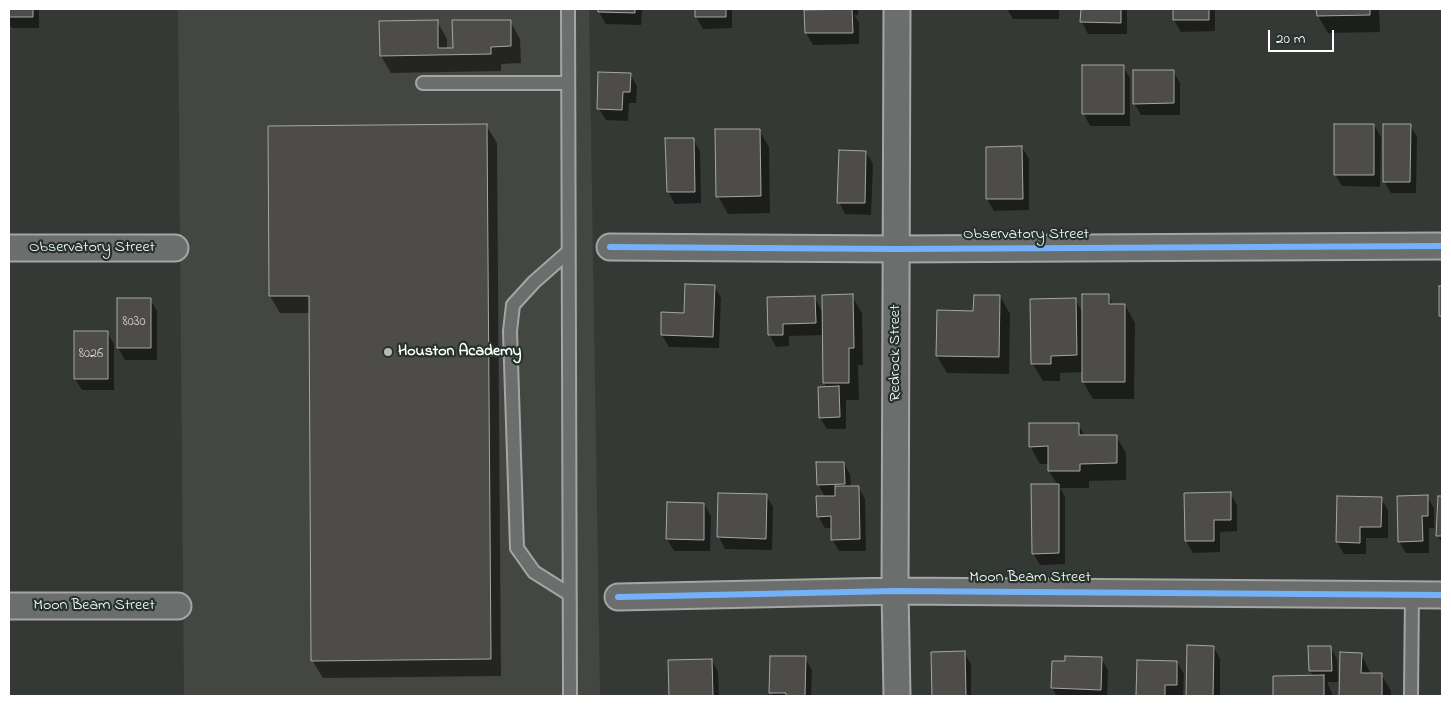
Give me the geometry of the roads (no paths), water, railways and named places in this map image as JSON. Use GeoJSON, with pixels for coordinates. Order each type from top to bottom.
{"type":"FeatureCollection","features":[{"type":"Feature","properties":{"kind":"street","name":"Redrock Street"},"geometry":{"type":"LineString","coordinates":[[897,9],[895,591],[897,696]]}},
{"type":"Feature","properties":{"kind":"street","name":"Observatory Street"},"geometry":{"type":"LineString","coordinates":[[610,247],[896,249],[1442,246]]}},
{"type":"Feature","properties":{"kind":"street","name":"Observatory Street"},"geometry":{"type":"LineString","coordinates":[[9,248],[175,248]]}},
{"type":"Feature","properties":{"kind":"street","name":"Moon Beam Street"},"geometry":{"type":"LineString","coordinates":[[618,597],[895,591],[1442,595]]}},
{"type":"Feature","properties":{"kind":"street","name":"Moon Beam Street"},"geometry":{"type":"LineString","coordinates":[[9,606],[178,606]]}},
{"type":"Feature","properties":{"kind":"lane"},"geometry":{"type":"LineString","coordinates":[[568,9],[570,696]]}},
{"type":"Feature","properties":{"kind":"lane"},"geometry":{"type":"LineString","coordinates":[[423,82],[568,82]]}},
{"type":"Feature","properties":{"kind":"lane"},"geometry":{"type":"LineString","coordinates":[[568,252],[534,282],[513,305],[510,331],[517,548],[534,572],[569,594]]}},
{"type":"Feature","properties":{"kind":"lane"},"geometry":{"type":"LineString","coordinates":[[1411,696],[1412,594]]}},
{"type":"Feature","properties":{"kind":"place","name":"Houston Academy"},"geometry":{"type":"Point","coordinates":[388,352]}}]}
